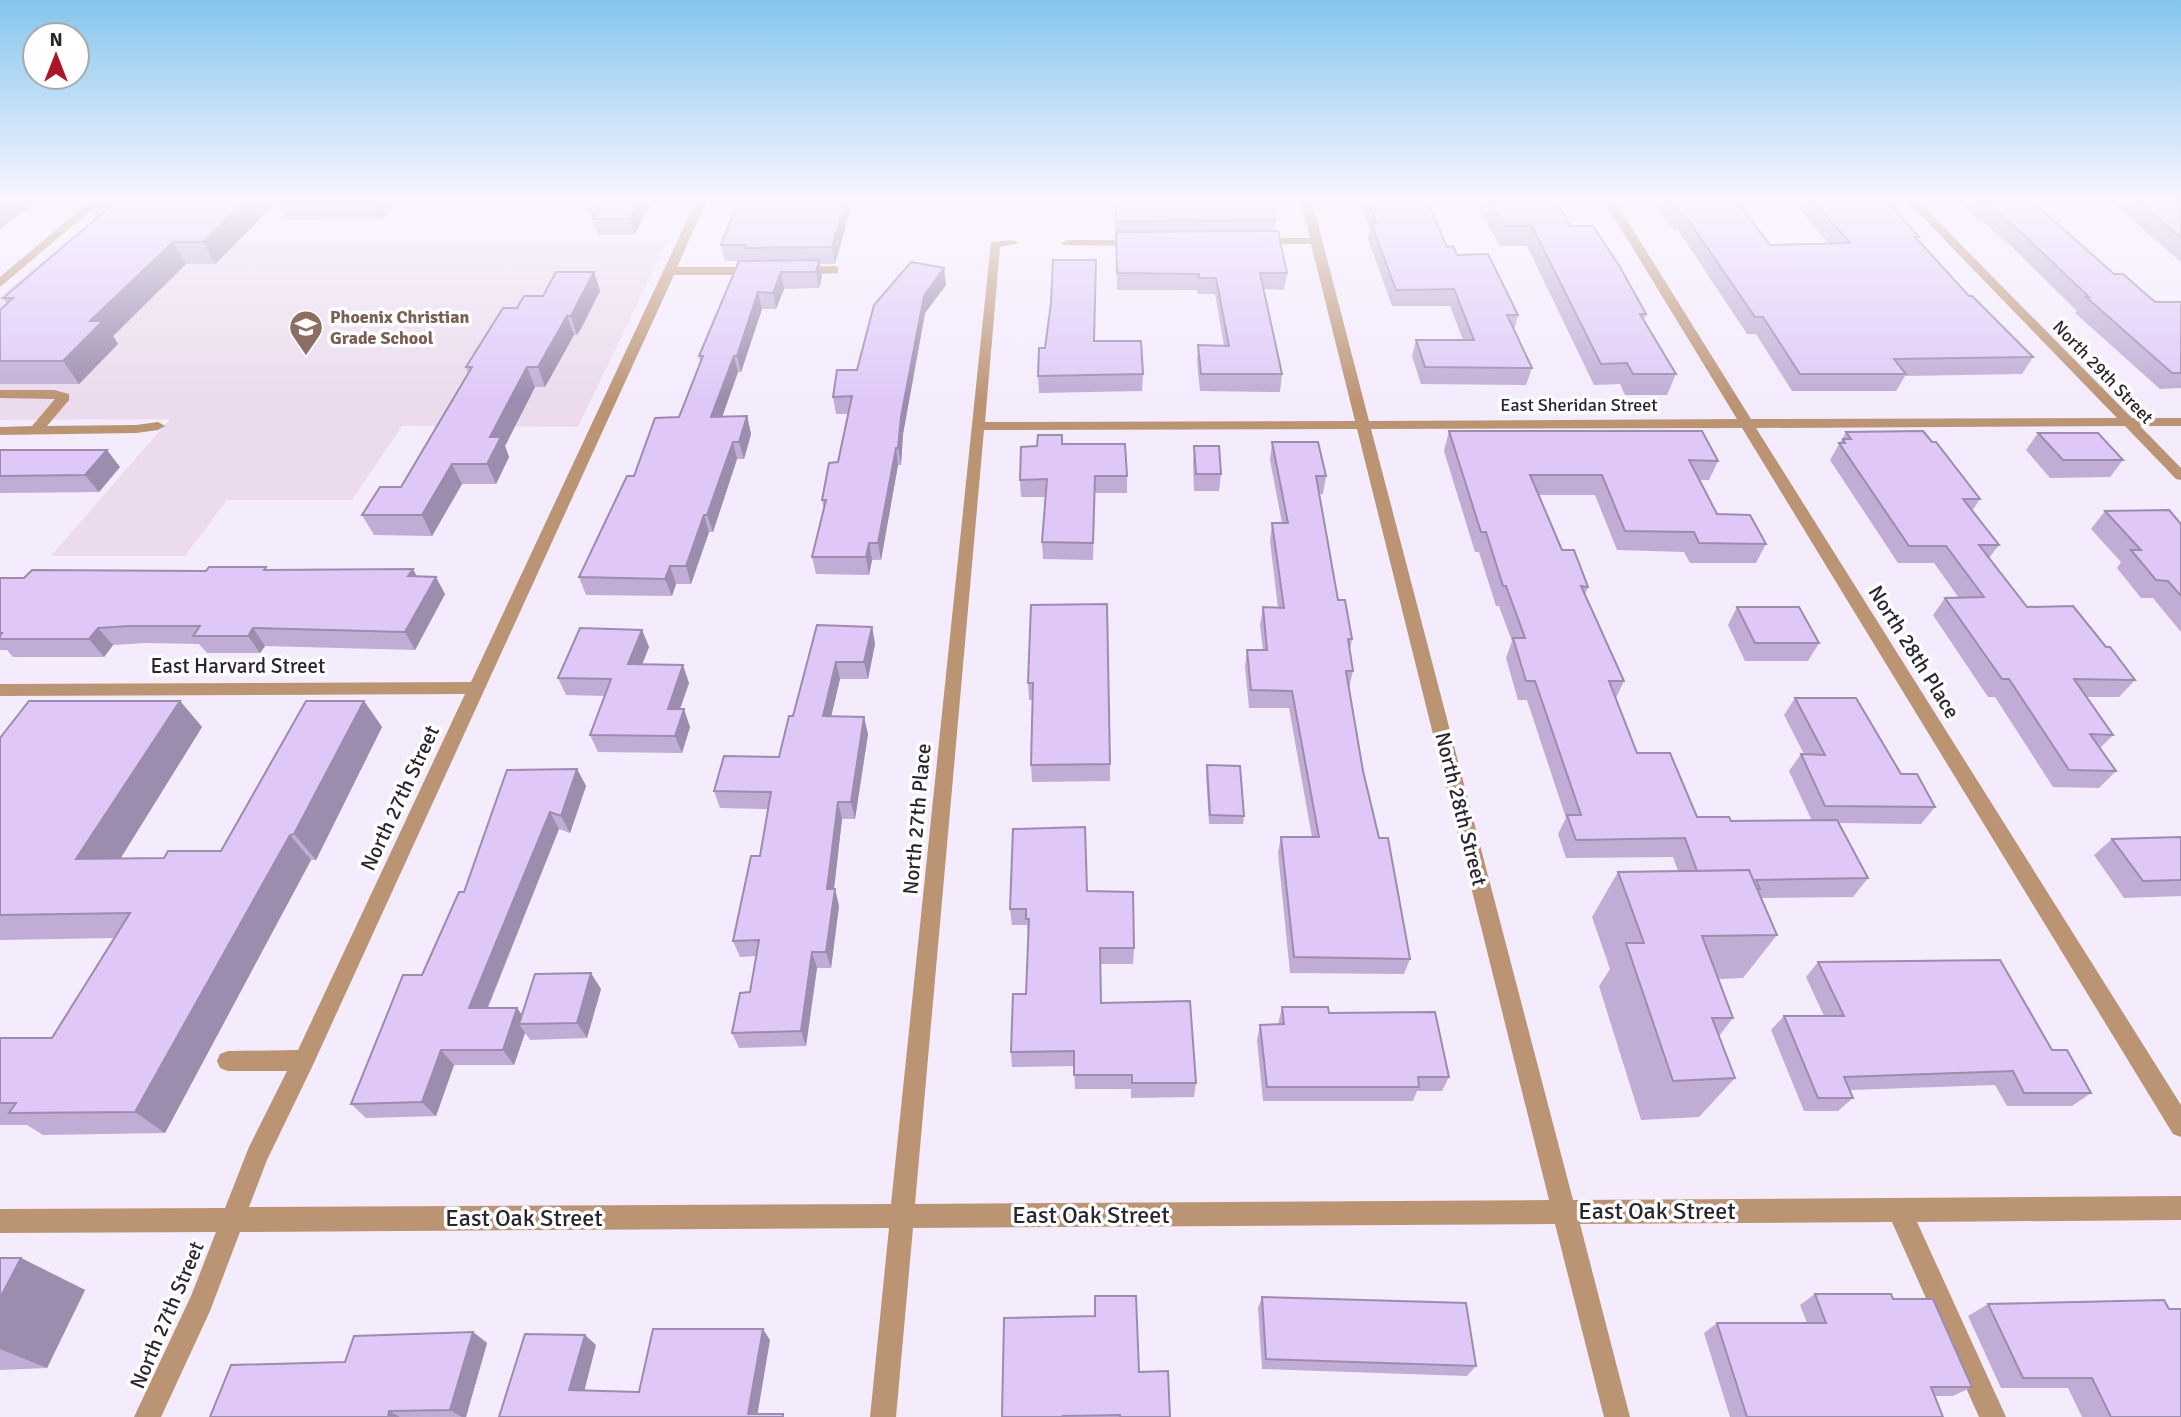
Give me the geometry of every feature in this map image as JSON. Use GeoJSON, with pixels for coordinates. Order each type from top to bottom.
{"type":"FeatureCollection","features":[{"type":"Feature","properties":{"kind":"street"},"geometry":{"type":"LineString","coordinates":[[0,283],[19,267]]}},
{"type":"Feature","properties":{"kind":"street","name":"North 27th Street"},"geometry":{"type":"LineString","coordinates":[[147,1417],[201,1302],[257,1155],[304,1060],[672,267]]}},
{"type":"Feature","properties":{"kind":"street","name":"North 27th Place"},"geometry":{"type":"LineString","coordinates":[[883,1417],[993,267]]}},
{"type":"Feature","properties":{"kind":"street","name":"North 28th Street"},"geometry":{"type":"LineString","coordinates":[[1323,267],[1617,1417]]}},
{"type":"Feature","properties":{"kind":"street","name":"North 28th Place"},"geometry":{"type":"LineString","coordinates":[[1650,267],[2181,1126]]}},
{"type":"Feature","properties":{"kind":"street","name":"North 29th Street"},"geometry":{"type":"LineString","coordinates":[[1977,267],[2181,476]]}},
{"type":"Feature","properties":{"kind":"street"},"geometry":{"type":"LineString","coordinates":[[780,271],[834,270]]}},
{"type":"Feature","properties":{"kind":"street"},"geometry":{"type":"LineString","coordinates":[[670,271],[766,271]]}},
{"type":"Feature","properties":{"kind":"street"},"geometry":{"type":"LineString","coordinates":[[0,394],[54,394],[64,397],[35,430]]}},
{"type":"Feature","properties":{"kind":"street","name":"East Sheridan Street"},"geometry":{"type":"LineString","coordinates":[[978,426],[2181,422]]}},
{"type":"Feature","properties":{"kind":"street"},"geometry":{"type":"LineString","coordinates":[[0,431],[158,426]]}},
{"type":"Feature","properties":{"kind":"street","name":"East Harvard Street"},"geometry":{"type":"LineString","coordinates":[[0,690],[477,688]]}},
{"type":"Feature","properties":{"kind":"street"},"geometry":{"type":"LineString","coordinates":[[228,1061],[304,1060]]}},
{"type":"Feature","properties":{"kind":"street","name":"East Oak Street"},"geometry":{"type":"LineString","coordinates":[[0,1221],[2181,1208]]}},
{"type":"Feature","properties":{"kind":"street"},"geometry":{"type":"LineString","coordinates":[[1899,1210],[1993,1417]]}},
{"type":"Feature","properties":{"kind":"shaded area","name":"Phoenix Christian Grade School"},"geometry":{"type":"Polygon","coordinates":[[[34,267],[655,267],[578,427],[402,426],[352,500],[227,500],[185,556],[51,556],[170,419],[0,420],[0,296],[34,267]]]}},
{"type":"Feature","properties":{"kind":"building"},"geometry":{"type":"Polygon","coordinates":[[[39,267],[147,267],[90,321],[103,321],[63,361],[0,361],[0,310],[13,298],[3,298],[39,267]]]}},
{"type":"Feature","properties":{"kind":"building"},"geometry":{"type":"Polygon","coordinates":[[[736,267],[817,267],[816,272],[781,272],[773,293],[758,292],[737,356],[734,356],[711,417],[747,416],[739,442],[733,442],[686,566],[670,566],[665,579],[579,577],[627,476],[634,476],[655,418],[679,417],[703,356],[699,356],[736,267]]]}},
{"type":"Feature","properties":{"kind":"building"},"geometry":{"type":"Polygon","coordinates":[[[907,267],[944,268],[924,296],[901,417],[898,448],[878,543],[869,543],[866,557],[812,557],[826,500],[822,500],[829,463],[838,462],[852,396],[833,397],[837,370],[857,370],[874,305],[907,267]]]}},
{"type":"Feature","properties":{"kind":"building"},"geometry":{"type":"Polygon","coordinates":[[[1053,267],[1096,267],[1094,341],[1141,341],[1143,374],[1038,376],[1039,348],[1045,348],[1053,267]]]}},
{"type":"Feature","properties":{"kind":"building"},"geometry":{"type":"Polygon","coordinates":[[[1117,267],[1286,267],[1287,273],[1260,273],[1282,374],[1201,374],[1198,345],[1229,346],[1216,278],[1199,278],[1199,274],[1117,273],[1117,267]]]}},
{"type":"Feature","properties":{"kind":"building"},"geometry":{"type":"Polygon","coordinates":[[[1387,267],[1494,267],[1518,315],[1507,315],[1532,368],[1425,367],[1416,340],[1474,340],[1454,289],[1396,290],[1387,267]]]}},
{"type":"Feature","properties":{"kind":"building"},"geometry":{"type":"Polygon","coordinates":[[[1553,267],[1620,267],[1646,314],[1640,314],[1676,374],[1633,374],[1627,363],[1601,364],[1553,267]]]}},
{"type":"Feature","properties":{"kind":"building"},"geometry":{"type":"Polygon","coordinates":[[[1721,267],[1943,267],[2033,357],[1894,359],[1906,374],[1800,374],[1763,317],[1755,317],[1721,267]]]}},
{"type":"Feature","properties":{"kind":"building"},"geometry":{"type":"Polygon","coordinates":[[[2058,267],[2106,267],[2114,274],[2123,274],[2155,302],[2181,302],[2181,373],[2172,373],[2086,297],[2089,297],[2058,267]]]}},
{"type":"Feature","properties":{"kind":"building"},"geometry":{"type":"Polygon","coordinates":[[[556,272],[594,272],[571,316],[567,316],[538,367],[527,367],[490,437],[501,437],[487,464],[452,464],[422,515],[362,515],[380,487],[401,487],[472,367],[466,367],[503,308],[517,308],[524,296],[543,296],[556,272]]]}},
{"type":"Feature","properties":{"kind":"building"},"geometry":{"type":"Polygon","coordinates":[[[1449,431],[1702,431],[1718,461],[1689,460],[1717,514],[1750,515],[1766,544],[1699,543],[1694,532],[1625,531],[1602,475],[1530,475],[1562,550],[1574,550],[1588,587],[1581,586],[1624,681],[1609,681],[1637,753],[1670,753],[1697,817],[1729,817],[1731,821],[1837,820],[1868,878],[1756,880],[1760,889],[1757,889],[1749,870],[1697,871],[1685,838],[1576,840],[1567,815],[1581,815],[1535,681],[1526,681],[1513,638],[1525,638],[1506,586],[1503,586],[1486,532],[1481,532],[1449,431]]]}},
{"type":"Feature","properties":{"kind":"building"},"geometry":{"type":"Polygon","coordinates":[[[1923,431],[1932,442],[1936,442],[1980,499],[1963,499],[1999,545],[1979,545],[2027,607],[2073,606],[2135,680],[2074,679],[2113,735],[2090,734],[2116,771],[2069,770],[2009,679],[2002,679],[1945,598],[1984,597],[1946,546],[1909,546],[1839,443],[1845,443],[1843,439],[1851,439],[1846,432],[1923,431]]]}},
{"type":"Feature","properties":{"kind":"building"},"geometry":{"type":"Polygon","coordinates":[[[2038,433],[2098,433],[2123,460],[2063,460],[2038,433]]]}},
{"type":"Feature","properties":{"kind":"building"},"geometry":{"type":"Polygon","coordinates":[[[1038,435],[1062,435],[1062,444],[1125,444],[1127,476],[1095,476],[1093,543],[1042,542],[1047,479],[1020,480],[1021,447],[1037,446],[1038,435]]]}},
{"type":"Feature","properties":{"kind":"building"},"geometry":{"type":"Polygon","coordinates":[[[1272,442],[1318,442],[1326,476],[1316,476],[1338,600],[1345,600],[1352,639],[1348,639],[1353,671],[1346,671],[1363,771],[1379,838],[1388,838],[1410,959],[1294,957],[1281,837],[1319,837],[1292,691],[1251,690],[1247,650],[1267,650],[1263,607],[1284,608],[1272,523],[1288,523],[1272,442]]]}},
{"type":"Feature","properties":{"kind":"building"},"geometry":{"type":"Polygon","coordinates":[[[1194,446],[1219,446],[1221,474],[1196,474],[1194,446]]]}},
{"type":"Feature","properties":{"kind":"building"},"geometry":{"type":"Polygon","coordinates":[[[0,450],[107,450],[85,475],[0,476],[0,450]]]}},
{"type":"Feature","properties":{"kind":"building"},"geometry":{"type":"Polygon","coordinates":[[[2169,510],[2181,524],[2181,596],[2168,581],[2156,580],[2131,550],[2141,550],[2105,511],[2169,510]]]}},
{"type":"Feature","properties":{"kind":"building"},"geometry":{"type":"Polygon","coordinates":[[[209,567],[266,567],[264,570],[413,569],[408,576],[436,577],[405,632],[253,628],[248,636],[193,636],[200,626],[130,626],[98,628],[89,639],[0,639],[0,578],[24,578],[32,570],[206,571],[209,567]]]}},
{"type":"Feature","properties":{"kind":"building"},"geometry":{"type":"Polygon","coordinates":[[[1107,604],[1110,764],[1031,765],[1033,683],[1028,683],[1031,605],[1107,604]]]}},
{"type":"Feature","properties":{"kind":"building"},"geometry":{"type":"Polygon","coordinates":[[[1737,607],[1799,607],[1819,643],[1755,643],[1737,607]]]}},
{"type":"Feature","properties":{"kind":"building"},"geometry":{"type":"Polygon","coordinates":[[[817,625],[872,627],[864,662],[836,662],[823,716],[864,717],[851,802],[838,802],[827,889],[835,889],[826,952],[812,952],[801,1031],[732,1033],[740,993],[750,992],[759,940],[733,941],[751,856],[760,856],[771,792],[714,791],[724,756],[779,757],[789,716],[793,716],[817,625]]]}},
{"type":"Feature","properties":{"kind":"building"},"geometry":{"type":"Polygon","coordinates":[[[580,628],[642,630],[628,664],[683,665],[668,709],[684,709],[675,736],[590,735],[611,679],[558,678],[580,628]]]}},
{"type":"Feature","properties":{"kind":"building"},"geometry":{"type":"Polygon","coordinates":[[[1795,698],[1856,698],[1901,774],[1917,774],[1935,807],[1825,806],[1801,754],[1825,755],[1795,698]]]}},
{"type":"Feature","properties":{"kind":"building"},"geometry":{"type":"Polygon","coordinates":[[[29,701],[180,701],[76,859],[164,858],[168,851],[221,851],[306,701],[364,701],[294,834],[290,835],[135,1112],[9,1113],[16,1103],[0,1103],[0,1038],[52,1038],[130,913],[0,915],[0,738],[29,701]]]}},
{"type":"Feature","properties":{"kind":"building"},"geometry":{"type":"Polygon","coordinates":[[[1207,765],[1240,766],[1244,816],[1210,815],[1207,765]]]}},
{"type":"Feature","properties":{"kind":"building"},"geometry":{"type":"Polygon","coordinates":[[[577,769],[561,816],[550,812],[469,1008],[517,1008],[503,1050],[441,1050],[422,1102],[351,1104],[403,975],[422,975],[459,892],[464,892],[507,770],[577,769]]]}},
{"type":"Feature","properties":{"kind":"building"},"geometry":{"type":"Polygon","coordinates":[[[1085,827],[1087,891],[1133,892],[1134,948],[1100,948],[1101,1003],[1190,1001],[1196,1083],[1132,1083],[1132,1075],[1074,1075],[1074,1051],[1011,1052],[1013,994],[1026,994],[1029,919],[1026,919],[1026,909],[1010,909],[1013,829],[1085,827]]]}},
{"type":"Feature","properties":{"kind":"building"},"geometry":{"type":"Polygon","coordinates":[[[2181,837],[2181,880],[2143,881],[2112,839],[2181,837]]]}},
{"type":"Feature","properties":{"kind":"building"},"geometry":{"type":"Polygon","coordinates":[[[1749,870],[1777,935],[1702,936],[1733,1018],[1712,1018],[1735,1078],[1673,1081],[1626,943],[1644,943],[1618,872],[1749,870]]]}},
{"type":"Feature","properties":{"kind":"building"},"geometry":{"type":"Polygon","coordinates":[[[2000,960],[2052,1050],[2067,1050],[2091,1093],[2024,1093],[2013,1071],[1844,1077],[1853,1098],[1818,1098],[1784,1016],[1844,1016],[1818,962],[2000,960]]]}},
{"type":"Feature","properties":{"kind":"building"},"geometry":{"type":"Polygon","coordinates":[[[591,973],[577,1023],[519,1024],[535,974],[591,973]]]}},
{"type":"Feature","properties":{"kind":"building"},"geometry":{"type":"Polygon","coordinates":[[[1282,1007],[1328,1007],[1329,1013],[1435,1012],[1449,1077],[1418,1077],[1419,1087],[1267,1087],[1260,1025],[1284,1024],[1282,1007]]]}},
{"type":"Feature","properties":{"kind":"building"},"geometry":{"type":"Polygon","coordinates":[[[0,1258],[21,1258],[0,1298],[0,1258]]]}},
{"type":"Feature","properties":{"kind":"building"},"geometry":{"type":"Polygon","coordinates":[[[1815,1294],[1891,1294],[1893,1299],[1933,1299],[1972,1387],[1931,1387],[1943,1417],[1747,1417],[1717,1323],[1826,1323],[1815,1294]]]}},
{"type":"Feature","properties":{"kind":"building"},"geometry":{"type":"Polygon","coordinates":[[[1095,1296],[1136,1296],[1139,1372],[1168,1371],[1170,1417],[1002,1417],[1004,1318],[1095,1316],[1095,1296]]]}},
{"type":"Feature","properties":{"kind":"building"},"geometry":{"type":"Polygon","coordinates":[[[1262,1297],[1466,1303],[1476,1366],[1266,1359],[1262,1297]]]}},
{"type":"Feature","properties":{"kind":"building"},"geometry":{"type":"Polygon","coordinates":[[[2164,1300],[2169,1309],[2181,1309],[2181,1417],[2111,1417],[2092,1378],[2023,1378],[1988,1304],[2164,1300]]]}},
{"type":"Feature","properties":{"kind":"building"},"geometry":{"type":"Polygon","coordinates":[[[653,1329],[763,1329],[748,1414],[783,1414],[783,1417],[499,1417],[525,1334],[585,1335],[569,1390],[639,1392],[653,1329]]]}},
{"type":"Feature","properties":{"kind":"building"},"geometry":{"type":"Polygon","coordinates":[[[473,1332],[450,1410],[389,1411],[388,1417],[210,1417],[231,1365],[345,1362],[354,1336],[473,1332]]]}},
{"type":"Feature","properties":{"kind":"place","name":"Phoenix Christian Grade School"},"geometry":{"type":"Point","coordinates":[306,357]}}]}
